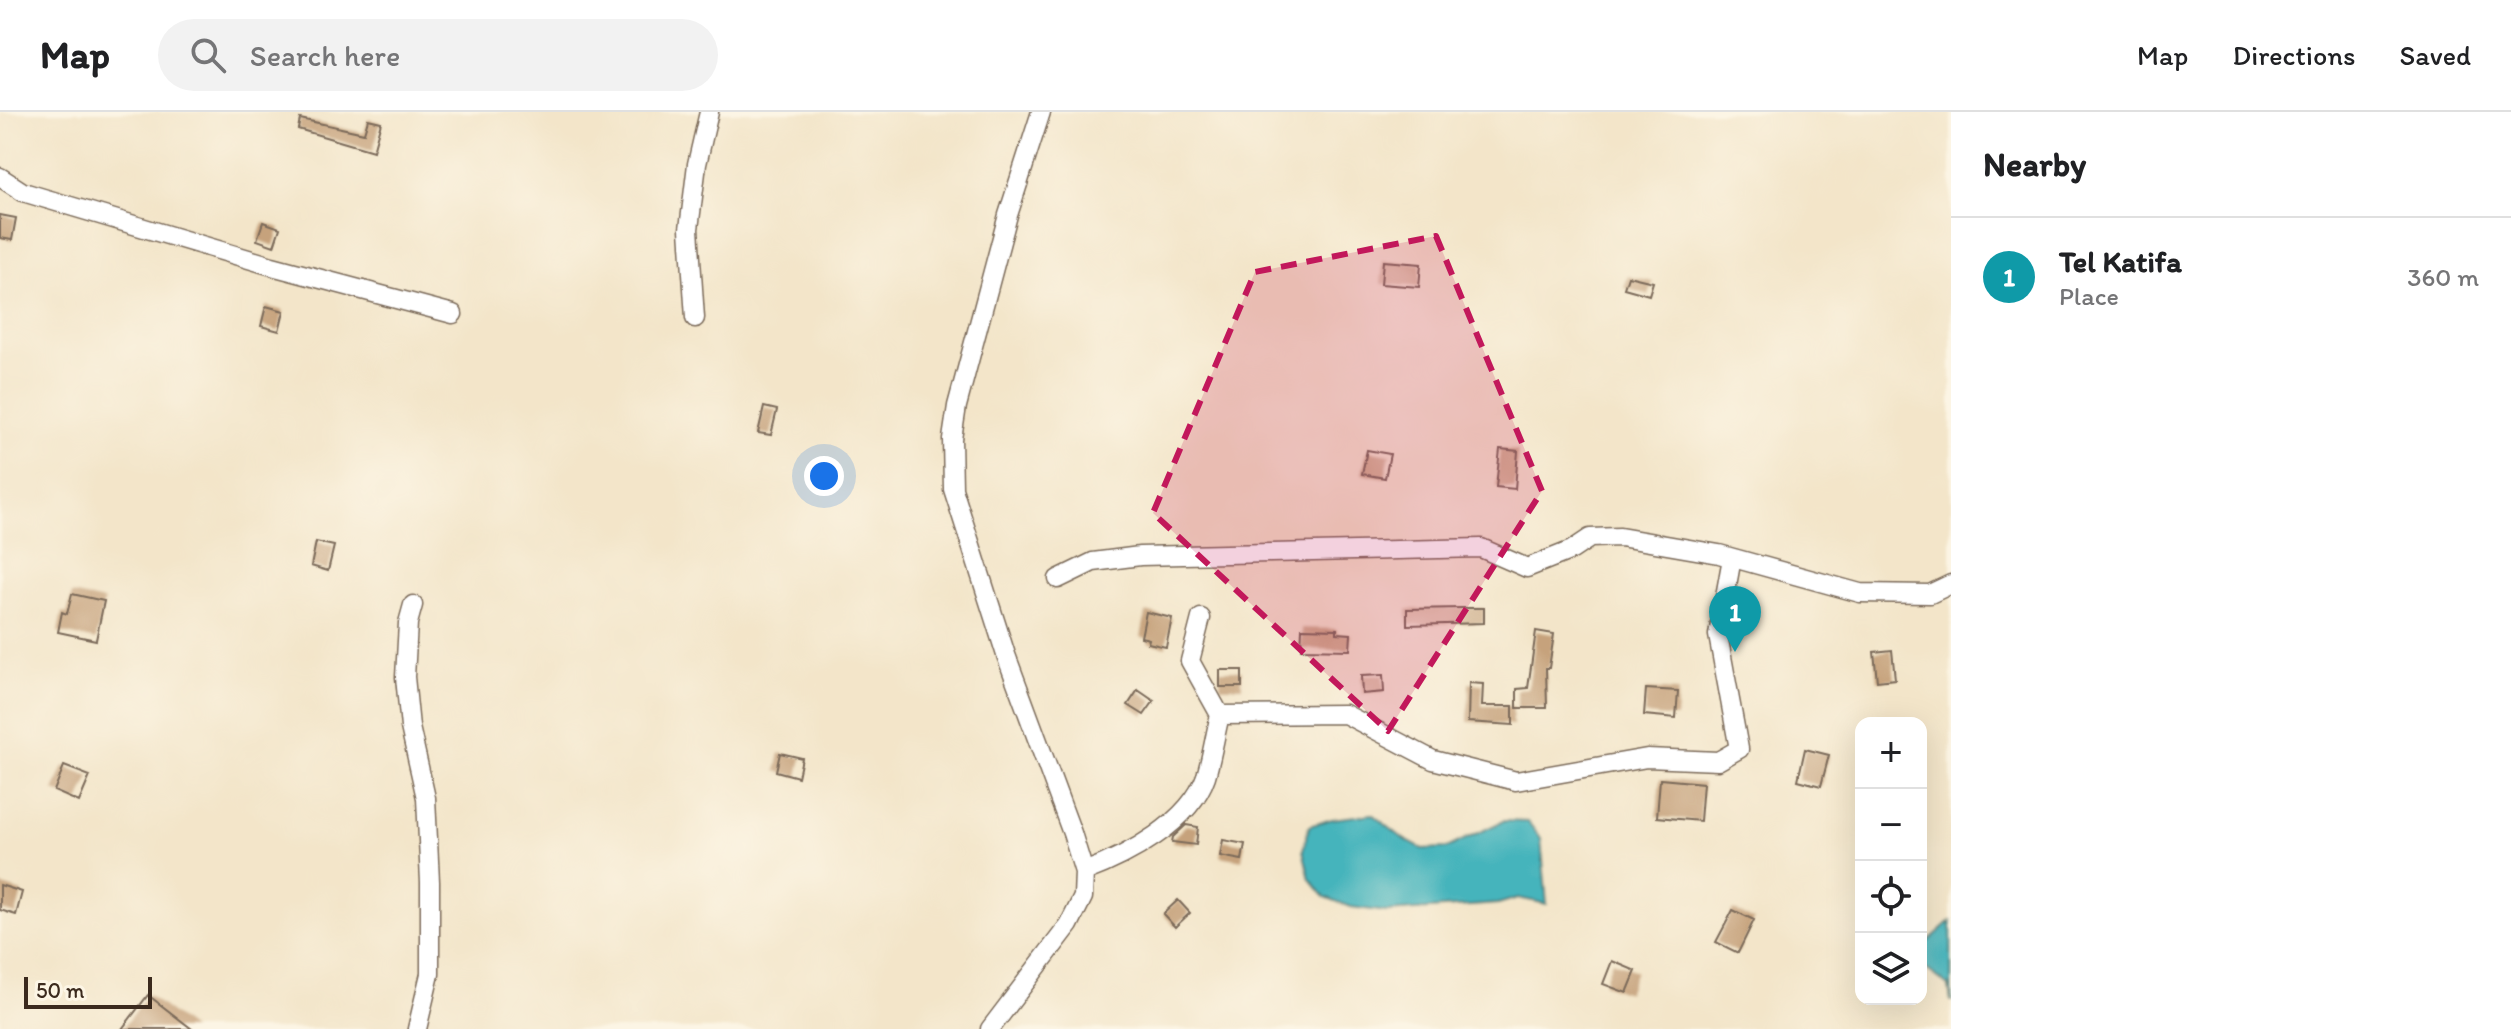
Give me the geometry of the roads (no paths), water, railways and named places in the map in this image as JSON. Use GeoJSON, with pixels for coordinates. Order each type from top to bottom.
{"type":"FeatureCollection","features":[{"type":"Feature","properties":{"kind":"street"},"geometry":{"type":"LineString","coordinates":[[695,318],[689,229],[697,164],[709,112]]}},
{"type":"Feature","properties":{"kind":"street"},"geometry":{"type":"LineString","coordinates":[[990,1029],[1069,925],[1083,897],[1084,872],[1072,833],[1006,655],[953,489],[952,439],[957,406],[1008,215],[1041,112]]}},
{"type":"Feature","properties":{"kind":"street"},"geometry":{"type":"LineString","coordinates":[[0,177],[23,192],[272,266],[453,314]]}},
{"type":"Feature","properties":{"kind":"street"},"geometry":{"type":"LineString","coordinates":[[1058,579],[1093,562],[1140,556],[1481,548],[1527,568],[1572,550],[1590,538],[1620,537],[1732,558],[1860,593],[1930,594],[1951,584]]}},
{"type":"Feature","properties":{"kind":"street"},"geometry":{"type":"LineString","coordinates":[[1220,715],[1345,714],[1433,760],[1516,781],[1647,758],[1718,761],[1739,749],[1718,635],[1732,558]]}},
{"type":"Feature","properties":{"kind":"street"},"geometry":{"type":"LineString","coordinates":[[413,605],[408,623],[405,677],[410,727],[426,798],[430,882],[430,974],[417,1029]]}},
{"type":"Feature","properties":{"kind":"street"},"geometry":{"type":"LineString","coordinates":[[1084,872],[1131,851],[1186,811],[1205,778],[1220,715],[1190,661],[1201,618]]}},
{"type":"Feature","properties":{"kind":"water"},"geometry":{"type":"Polygon","coordinates":[[[1372,814],[1422,849],[1447,848],[1503,821],[1528,822],[1541,839],[1547,904],[1518,898],[1498,904],[1387,912],[1351,907],[1325,897],[1310,879],[1303,850],[1309,826],[1332,819],[1372,814]]]}},
{"type":"Feature","properties":{"kind":"water"},"geometry":{"type":"Polygon","coordinates":[[[1951,921],[1951,1002],[1949,986],[1927,970],[1927,942],[1951,921]]]}},
{"type":"Feature","properties":{"kind":"place","name":"Tel Katifa"},"geometry":{"type":"Point","coordinates":[1735,652]}}]}
